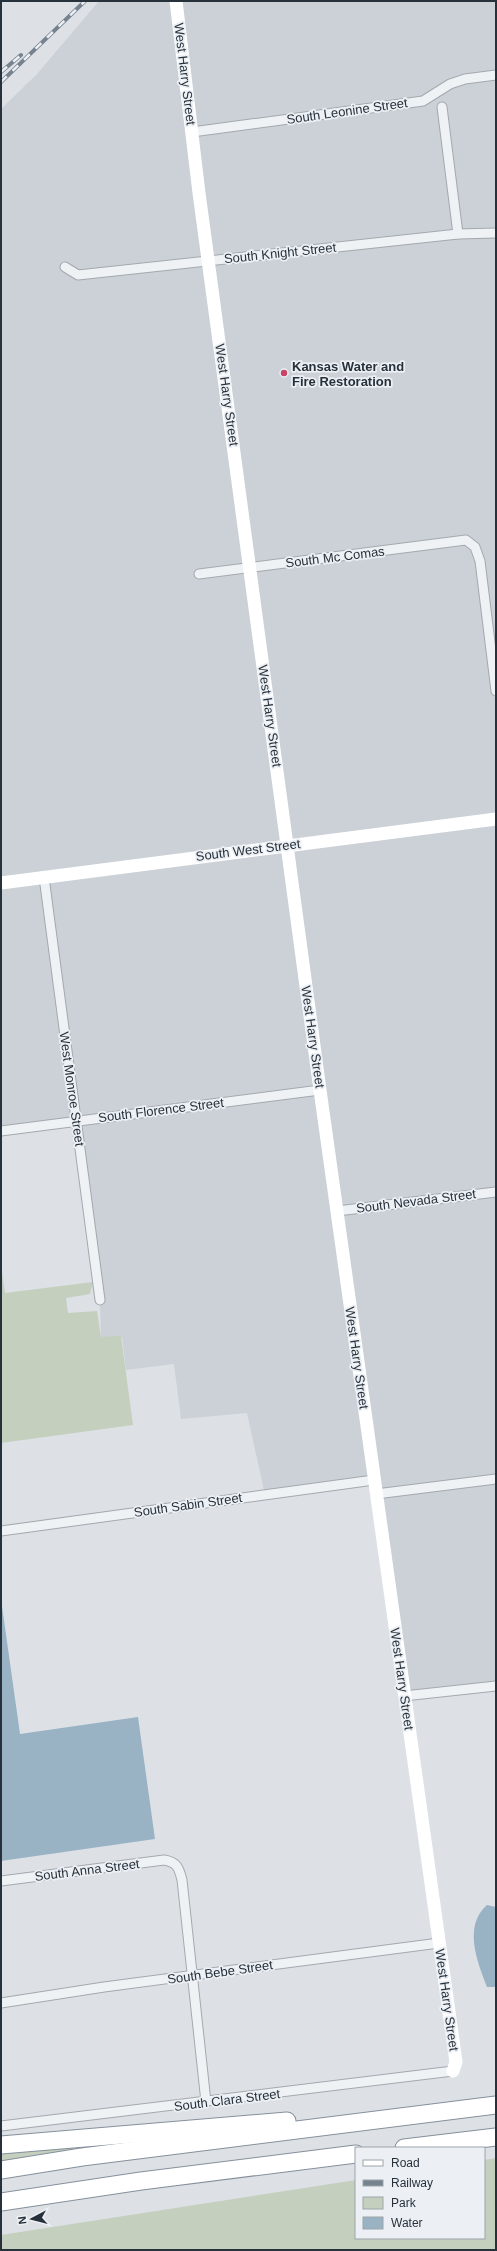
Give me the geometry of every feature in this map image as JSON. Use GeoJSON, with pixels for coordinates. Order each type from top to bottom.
{"type":"FeatureCollection","features":[{"type":"Feature","properties":{"kind":"highway"},"geometry":{"type":"LineString","coordinates":[[1,2170],[82,2157],[496,2105]]}},
{"type":"Feature","properties":{"kind":"highway"},"geometry":{"type":"LineString","coordinates":[[1,2145],[394,2112],[418,2115]]}},
{"type":"Feature","properties":{"kind":"highway"},"geometry":{"type":"LineString","coordinates":[[412,2147],[496,2137]]}},
{"type":"Feature","properties":{"kind":"highway"},"geometry":{"type":"LineString","coordinates":[[1,2202],[141,2180],[355,2154]]}},
{"type":"Feature","properties":{"kind":"street","name":"West Harry Street"},"geometry":{"type":"LineString","coordinates":[[176,1],[209,261],[320,1090],[456,2062],[453,2072]]}},
{"type":"Feature","properties":{"kind":"street","name":"South Leonine Street"},"geometry":{"type":"LineString","coordinates":[[192,132],[423,101],[450,84],[465,79],[496,75]]}},
{"type":"Feature","properties":{"kind":"street"},"geometry":{"type":"LineString","coordinates":[[442,107],[458,234]]}},
{"type":"Feature","properties":{"kind":"street","name":"South Knight Street"},"geometry":{"type":"LineString","coordinates":[[66,268],[78,275],[458,234],[496,233]]}},
{"type":"Feature","properties":{"kind":"street","name":"South Mc Comas"},"geometry":{"type":"LineString","coordinates":[[200,574],[466,540],[475,547],[480,561],[496,691]]}},
{"type":"Feature","properties":{"kind":"street","name":"South West Street"},"geometry":{"type":"LineString","coordinates":[[1,883],[496,819]]}},
{"type":"Feature","properties":{"kind":"street","name":"West Monroe Street"},"geometry":{"type":"LineString","coordinates":[[44,877],[100,1300]]}},
{"type":"Feature","properties":{"kind":"street","name":"South Florence Street"},"geometry":{"type":"LineString","coordinates":[[1,1131],[320,1090]]}},
{"type":"Feature","properties":{"kind":"street","name":"South Nevada Street"},"geometry":{"type":"LineString","coordinates":[[337,1211],[496,1192]]}},
{"type":"Feature","properties":{"kind":"street"},"geometry":{"type":"LineString","coordinates":[[376,1494],[496,1479]]}},
{"type":"Feature","properties":{"kind":"street","name":"South Sabin Street"},"geometry":{"type":"LineString","coordinates":[[1,1531],[374,1480]]}},
{"type":"Feature","properties":{"kind":"street"},"geometry":{"type":"LineString","coordinates":[[404,1696],[496,1686]]}},
{"type":"Feature","properties":{"kind":"street","name":"South Anna Street"},"geometry":{"type":"LineString","coordinates":[[1,1881],[164,1860],[172,1862],[178,1866],[182,1880],[192,1976]]}},
{"type":"Feature","properties":{"kind":"street","name":"South Bebe Street"},"geometry":{"type":"LineString","coordinates":[[1,2003],[439,1943]]}},
{"type":"Feature","properties":{"kind":"street"},"geometry":{"type":"LineString","coordinates":[[192,1976],[206,2102]]}},
{"type":"Feature","properties":{"kind":"street","name":"South Clara Street"},"geometry":{"type":"LineString","coordinates":[[1,2126],[453,2072]]}},
{"type":"Feature","properties":{"kind":"shaded area"},"geometry":{"type":"Polygon","coordinates":[[[99,1],[496,1],[496,1684],[404,1696],[374,1480],[265,1495],[247,1413],[181,1419],[174,1364],[126,1370],[122,1337],[101,1337],[100,1300],[76,1121],[1,1131],[1,109],[37,74],[99,1]]]}},
{"type":"Feature","properties":{"kind":"green space"},"geometry":{"type":"Polygon","coordinates":[[[1,1266],[5,1293],[93,1282],[90,1294],[66,1298],[68,1313],[97,1311],[101,1337],[121,1336],[133,1425],[1,1443],[1,1266]]]}},
{"type":"Feature","properties":{"kind":"green space"},"geometry":{"type":"Polygon","coordinates":[[[114,2144],[2,2161],[1,2161],[1,2152],[114,2144]]]}},
{"type":"Feature","properties":{"kind":"green space"},"geometry":{"type":"Polygon","coordinates":[[[496,2158],[496,2250],[1,2250],[1,2235],[355,2180],[355,2239],[485,2239],[485,2160],[496,2158]]]}},
{"type":"Feature","properties":{"kind":"water"},"geometry":{"type":"Polygon","coordinates":[[[1,1599],[20,1734],[138,1717],[155,1839],[1,1861],[1,1599]]]}},
{"type":"Feature","properties":{"kind":"water"},"geometry":{"type":"Polygon","coordinates":[[[487,1905],[496,1907],[496,1987],[487,1987],[479,1966],[474,1944],[475,1923],[480,1913],[487,1905]]]}},
{"type":"Feature","properties":{"kind":"railway"},"geometry":{"type":"LineString","coordinates":[[1,82],[85,1]]}},
{"type":"Feature","properties":{"kind":"railway"},"geometry":{"type":"LineString","coordinates":[[1,72],[21,55]]}},
{"type":"Feature","properties":{"kind":"place","name":"Kansas Water and Fire Restoration"},"geometry":{"type":"Point","coordinates":[284,373]}}]}
